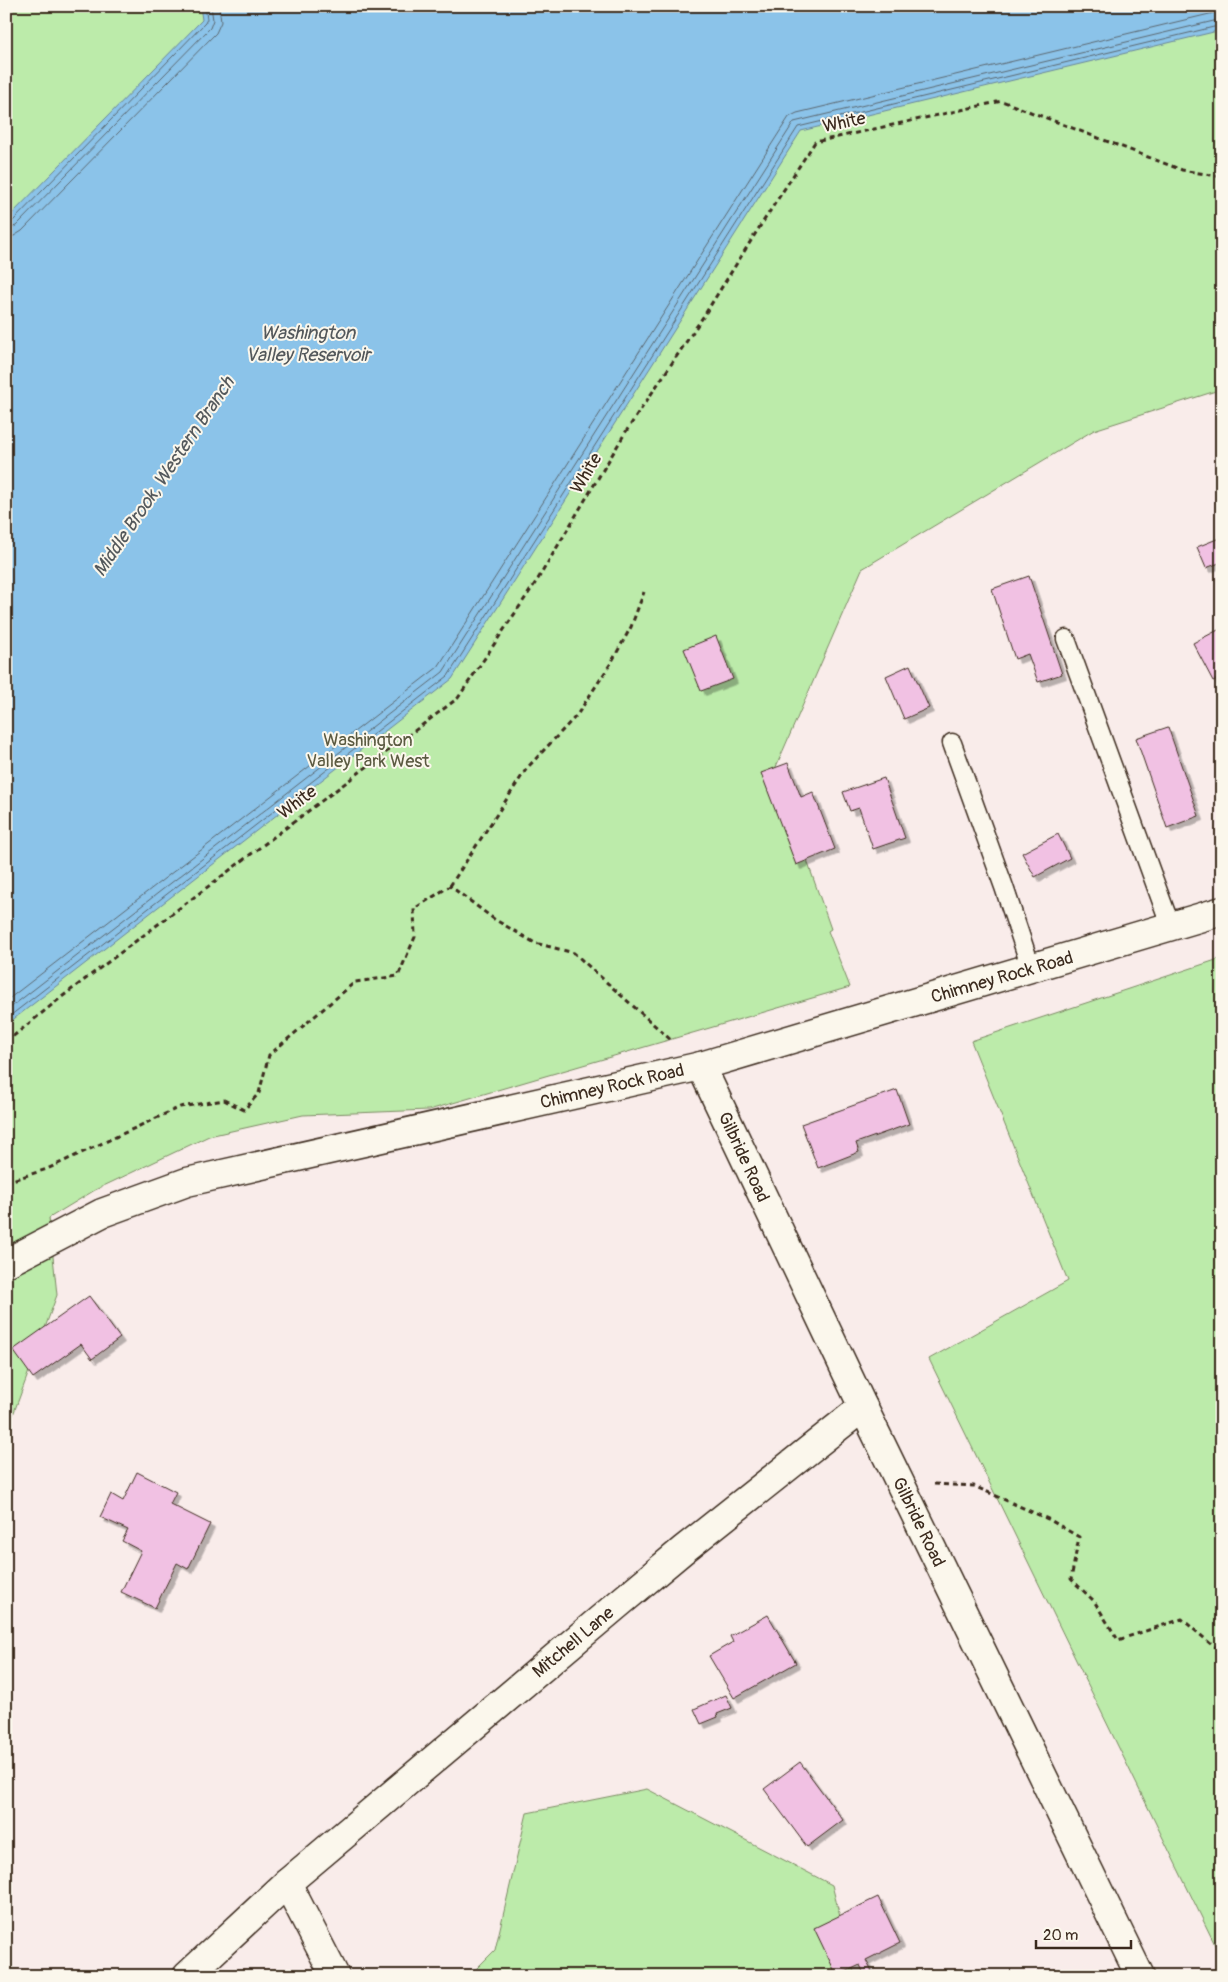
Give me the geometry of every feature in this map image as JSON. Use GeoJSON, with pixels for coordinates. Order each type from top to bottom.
{"type":"FeatureCollection","features":[{"type":"Feature","properties":{"kind":"street","name":"Chimney Rock Road"},"geometry":{"type":"LineString","coordinates":[[6,1263],[102,1213],[187,1182],[701,1066],[1222,912]]}},
{"type":"Feature","properties":{"kind":"street","name":"Gilbride Road"},"geometry":{"type":"LineString","coordinates":[[701,1066],[863,1407],[1140,1976]]}},
{"type":"Feature","properties":{"kind":"street","name":"Mitchell Lane"},"geometry":{"type":"LineString","coordinates":[[187,1976],[287,1883],[683,1550],[863,1407]]}},
{"type":"Feature","properties":{"kind":"street"},"geometry":{"type":"LineString","coordinates":[[287,1883],[335,1976]]}},
{"type":"Feature","properties":{"kind":"lane"},"geometry":{"type":"LineString","coordinates":[[1066,639],[1171,926]]}},
{"type":"Feature","properties":{"kind":"lane"},"geometry":{"type":"LineString","coordinates":[[952,743],[1031,968]]}},
{"type":"Feature","properties":{"kind":"path","name":"White"},"geometry":{"type":"LineString","coordinates":[[6,1042],[63,996],[458,698],[538,579],[625,434],[705,314],[815,142],[1002,101],[1182,170],[1222,177]]}},
{"type":"Feature","properties":{"kind":"path"},"geometry":{"type":"LineString","coordinates":[[6,1182],[47,1169],[180,1107],[224,1100],[244,1110],[259,1094],[269,1055],[355,982],[398,976],[415,937],[414,909],[450,886],[527,768],[577,715],[631,627],[644,592]]}},
{"type":"Feature","properties":{"kind":"path"},"geometry":{"type":"LineString","coordinates":[[450,886],[494,919],[535,943],[574,953],[701,1066]]}},
{"type":"Feature","properties":{"kind":"path"},"geometry":{"type":"LineString","coordinates":[[905,1493],[931,1484],[974,1486],[1050,1520],[1078,1537],[1071,1579],[1094,1601],[1118,1640],[1182,1619],[1212,1645],[1222,1650]]}},
{"type":"Feature","properties":{"kind":"green space","name":"Washington Valley Park West"},"geometry":{"type":"Polygon","coordinates":[[[6,6],[1222,6],[1222,389],[1094,430],[862,569],[775,769],[831,929],[828,931],[850,987],[429,1110],[303,1115],[209,1136],[95,1190],[49,1218],[57,1295],[6,1434],[6,6]]]}},
{"type":"Feature","properties":{"kind":"green space"},"geometry":{"type":"Polygon","coordinates":[[[1222,958],[1222,1959],[929,1359],[1068,1281],[971,1041],[1222,958]]]}},
{"type":"Feature","properties":{"kind":"green space"},"geometry":{"type":"Polygon","coordinates":[[[647,1789],[832,1885],[855,1976],[469,1976],[495,1950],[527,1813],[647,1789]]]}},
{"type":"Feature","properties":{"kind":"water","name":"Washington Valley Reservoir"},"geometry":{"type":"Polygon","coordinates":[[[200,6],[1222,6],[1222,30],[801,131],[452,679],[6,1025],[6,220],[202,20],[200,6]]]}},
{"type":"Feature","properties":{"kind":"building"},"geometry":{"type":"Polygon","coordinates":[[[1222,537],[1222,562],[1206,568],[1197,547],[1222,537]]]}},
{"type":"Feature","properties":{"kind":"building"},"geometry":{"type":"Polygon","coordinates":[[[1029,576],[1062,674],[1038,682],[1028,654],[1015,659],[992,589],[1029,576]]]}},
{"type":"Feature","properties":{"kind":"building"},"geometry":{"type":"Polygon","coordinates":[[[1222,628],[1222,677],[1213,681],[1193,643],[1222,628]]]}},
{"type":"Feature","properties":{"kind":"building"},"geometry":{"type":"Polygon","coordinates":[[[716,636],[733,679],[701,691],[684,649],[716,636]]]}},
{"type":"Feature","properties":{"kind":"building"},"geometry":{"type":"Polygon","coordinates":[[[910,665],[929,708],[904,719],[886,676],[910,665]]]}},
{"type":"Feature","properties":{"kind":"building"},"geometry":{"type":"Polygon","coordinates":[[[1168,727],[1199,816],[1167,828],[1136,738],[1168,727]]]}},
{"type":"Feature","properties":{"kind":"building"},"geometry":{"type":"Polygon","coordinates":[[[788,763],[801,797],[813,792],[835,849],[796,865],[761,773],[788,763]]]}},
{"type":"Feature","properties":{"kind":"building"},"geometry":{"type":"Polygon","coordinates":[[[884,778],[905,838],[873,849],[859,808],[850,811],[843,792],[884,778]]]}},
{"type":"Feature","properties":{"kind":"building"},"geometry":{"type":"Polygon","coordinates":[[[1058,834],[1070,858],[1035,877],[1022,853],[1058,834]]]}},
{"type":"Feature","properties":{"kind":"building"},"geometry":{"type":"Polygon","coordinates":[[[897,1090],[909,1124],[856,1143],[859,1152],[818,1168],[801,1124],[897,1090]]]}},
{"type":"Feature","properties":{"kind":"building"},"geometry":{"type":"Polygon","coordinates":[[[89,1296],[120,1338],[92,1359],[81,1344],[33,1378],[13,1350],[89,1296]]]}},
{"type":"Feature","properties":{"kind":"building"},"geometry":{"type":"Polygon","coordinates":[[[137,1472],[176,1492],[170,1504],[210,1524],[188,1569],[177,1563],[155,1608],[121,1592],[141,1551],[122,1541],[128,1530],[100,1517],[111,1494],[123,1501],[137,1472]]]}},
{"type":"Feature","properties":{"kind":"building"},"geometry":{"type":"Polygon","coordinates":[[[768,1615],[796,1663],[734,1698],[709,1656],[733,1642],[730,1636],[768,1615]]]}},
{"type":"Feature","properties":{"kind":"building"},"geometry":{"type":"Polygon","coordinates":[[[726,1695],[732,1708],[717,1714],[718,1717],[701,1724],[694,1709],[726,1695]]]}},
{"type":"Feature","properties":{"kind":"building"},"geometry":{"type":"Polygon","coordinates":[[[800,1762],[843,1820],[807,1847],[764,1789],[800,1762]]]}},
{"type":"Feature","properties":{"kind":"building"},"geometry":{"type":"Polygon","coordinates":[[[878,1897],[900,1943],[866,1960],[874,1976],[865,1976],[860,1965],[837,1976],[814,1928],[878,1897]]]}},
{"type":"Feature","properties":{"kind":"water label","name":"Middle Brook, Western Branch"},"geometry":{"type":"Point","coordinates":[163,476]}}]}
